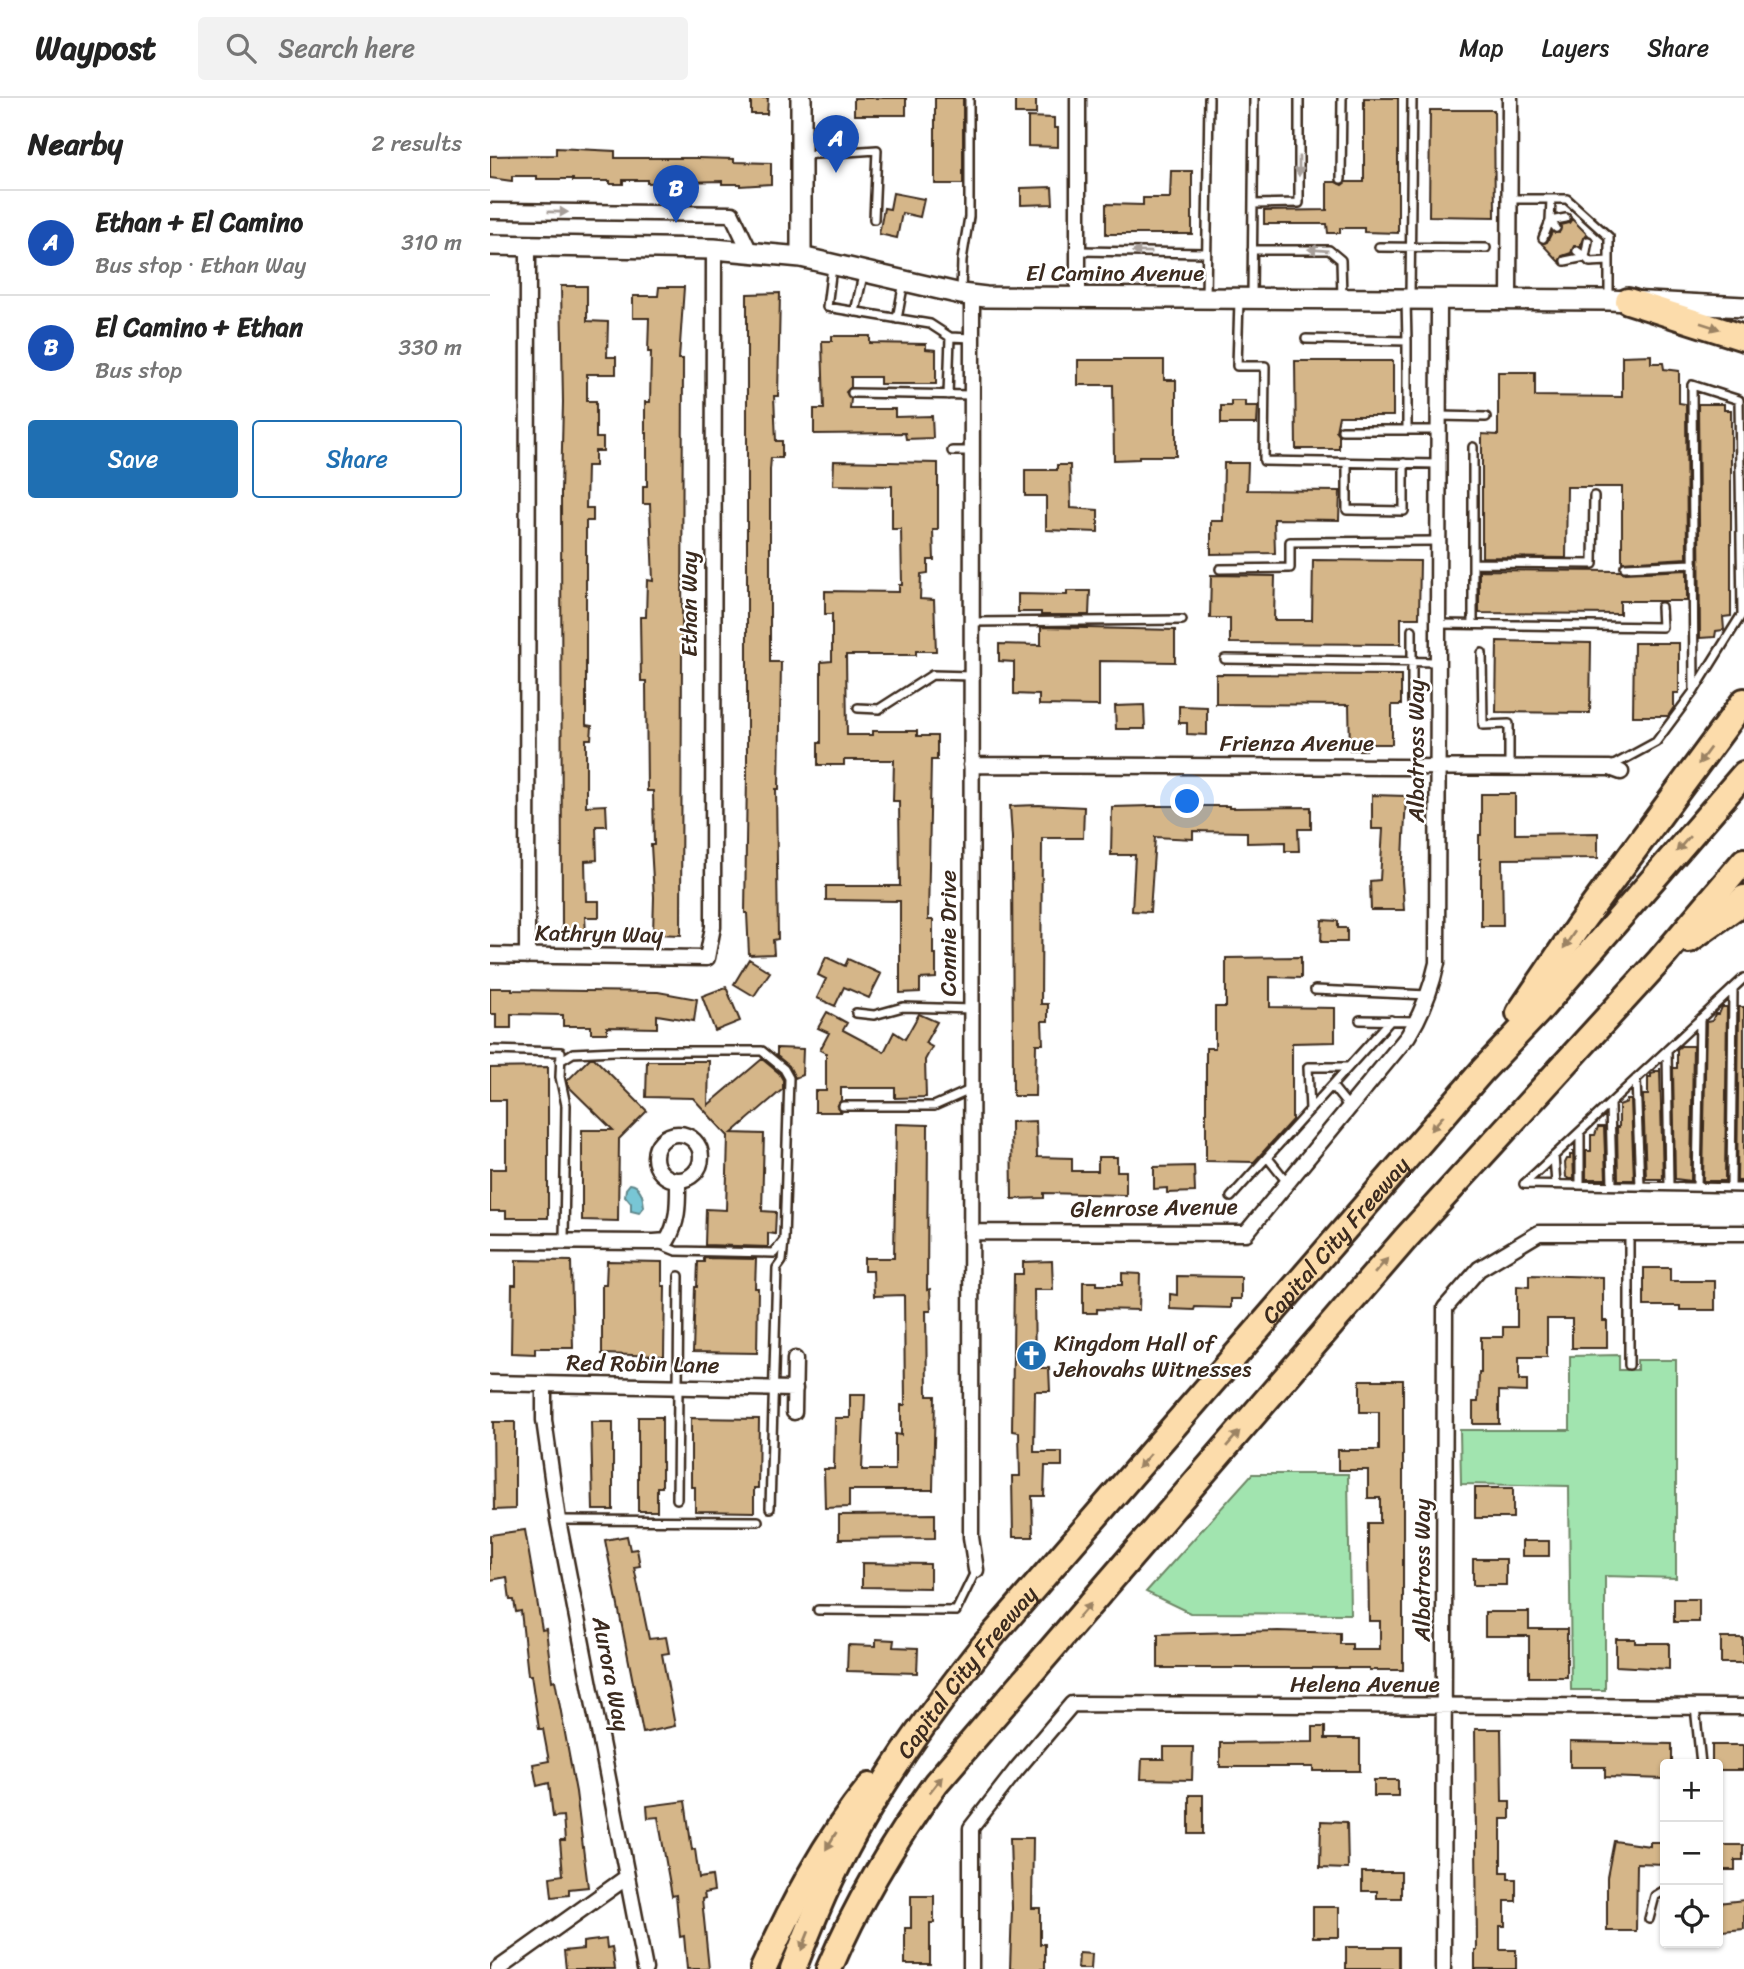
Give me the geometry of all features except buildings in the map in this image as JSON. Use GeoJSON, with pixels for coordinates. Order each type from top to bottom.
{"type":"FeatureCollection","features":[{"type":"Feature","properties":{"kind":"highway"},"geometry":{"type":"LineString","coordinates":[[1619,300],[1744,338]]}},
{"type":"Feature","properties":{"kind":"highway"},"geometry":{"type":"LineString","coordinates":[[1482,1071],[1579,925],[1744,701]]}},
{"type":"Feature","properties":{"kind":"highway","name":"Capital City Freeway"},"geometry":{"type":"LineString","coordinates":[[793,1969],[824,1893],[881,1788],[947,1690],[1482,1071],[1539,1011],[1744,774]]}},
{"type":"Feature","properties":{"kind":"highway","name":"Capital City Freeway"},"geometry":{"type":"LineString","coordinates":[[829,1969],[844,1933],[897,1839],[936,1783],[1397,1248],[1660,960],[1744,861]]}},
{"type":"Feature","properties":{"kind":"highway"},"geometry":{"type":"LineString","coordinates":[[1660,960],[1734,908],[1744,898]]}},
{"type":"Feature","properties":{"kind":"highway"},"geometry":{"type":"LineString","coordinates":[[763,1969],[788,1914],[847,1814],[947,1690]]}},
{"type":"Feature","properties":{"kind":"highway"},"geometry":{"type":"LineString","coordinates":[[845,1969],[854,1939],[897,1839]]}},
{"type":"Feature","properties":{"kind":"main road"},"geometry":{"type":"LineString","coordinates":[[801,98],[801,257]]}},
{"type":"Feature","properties":{"kind":"main road","name":"El Camino Avenue"},"geometry":{"type":"LineString","coordinates":[[490,245],[713,248],[801,257],[966,295],[1078,298],[1619,300],[1744,307]]}},
{"type":"Feature","properties":{"kind":"street"},"geometry":{"type":"LineString","coordinates":[[1078,98],[1078,298]]}},
{"type":"Feature","properties":{"kind":"street"},"geometry":{"type":"LineString","coordinates":[[1508,300],[1510,98]]}},
{"type":"Feature","properties":{"kind":"street"},"geometry":{"type":"LineString","coordinates":[[490,211],[732,214],[750,252]]}},
{"type":"Feature","properties":{"kind":"street"},"geometry":{"type":"LineString","coordinates":[[527,956],[528,246]]}},
{"type":"Feature","properties":{"kind":"street","name":"Ethan Way"},"geometry":{"type":"LineString","coordinates":[[707,958],[713,928],[713,248]]}},
{"type":"Feature","properties":{"kind":"street","name":"Connie Drive"},"geometry":{"type":"LineString","coordinates":[[966,295],[972,338],[971,1536],[976,1570]]}},
{"type":"Feature","properties":{"kind":"street","name":"Albatross Way"},"geometry":{"type":"LineString","coordinates":[[1305,1160],[1408,1036],[1429,995],[1437,963],[1439,299]]}},
{"type":"Feature","properties":{"kind":"street","name":"Frienza Avenue"},"geometry":{"type":"LineString","coordinates":[[971,765],[1509,767],[1615,770]]}},
{"type":"Feature","properties":{"kind":"street","name":"Kathryn Way"},"geometry":{"type":"LineString","coordinates":[[490,955],[707,958]]}},
{"type":"Feature","properties":{"kind":"street","name":"Glenrose Avenue"},"geometry":{"type":"LineString","coordinates":[[971,1232],[1246,1233],[1305,1160]]}},
{"type":"Feature","properties":{"kind":"street"},"geometry":{"type":"LineString","coordinates":[[490,1241],[667,1241],[674,1228],[678,1180]]}},
{"type":"Feature","properties":{"kind":"street","name":"Albatross Way"},"geometry":{"type":"LineString","coordinates":[[1443,1969],[1445,1308],[1479,1269],[1539,1233],[1629,1233]]}},
{"type":"Feature","properties":{"kind":"street"},"geometry":{"type":"LineString","coordinates":[[1629,1233],[1744,1233]]}},
{"type":"Feature","properties":{"kind":"street"},"geometry":{"type":"LineString","coordinates":[[794,1412],[795,1359]]}},
{"type":"Feature","properties":{"kind":"street","name":"Red Robin Lane"},"geometry":{"type":"LineString","coordinates":[[490,1383],[795,1389]]}},
{"type":"Feature","properties":{"kind":"street","name":"Aurora Way"},"geometry":{"type":"LineString","coordinates":[[544,1385],[544,1420],[558,1520],[645,1969]]}},
{"type":"Feature","properties":{"kind":"street","name":"Helena Avenue"},"geometry":{"type":"LineString","coordinates":[[971,1969],[971,1828],[1072,1704],[1744,1707]]}},
{"type":"Feature","properties":{"kind":"street"},"geometry":{"type":"LineString","coordinates":[[498,1969],[627,1877]]}},
{"type":"Feature","properties":{"kind":"lane"},"geometry":{"type":"LineString","coordinates":[[966,295],[962,260],[969,217],[969,98]]}},
{"type":"Feature","properties":{"kind":"lane"},"geometry":{"type":"LineString","coordinates":[[1206,298],[1209,98]]}},
{"type":"Feature","properties":{"kind":"lane"},"geometry":{"type":"LineString","coordinates":[[1254,98],[1252,250],[1237,366],[1265,366],[1264,461],[1439,464]]}},
{"type":"Feature","properties":{"kind":"lane"},"geometry":{"type":"LineString","coordinates":[[1253,204],[1299,203],[1298,98]]}},
{"type":"Feature","properties":{"kind":"lane"},"geometry":{"type":"LineString","coordinates":[[1341,179],[1342,98]]}},
{"type":"Feature","properties":{"kind":"lane"},"geometry":{"type":"LineString","coordinates":[[1407,430],[1412,98]]}},
{"type":"Feature","properties":{"kind":"lane"},"geometry":{"type":"LineString","coordinates":[[801,156],[877,150],[874,219]]}},
{"type":"Feature","properties":{"kind":"lane"},"geometry":{"type":"LineString","coordinates":[[1510,199],[1567,199],[1609,237],[1609,261],[1619,300]]}},
{"type":"Feature","properties":{"kind":"lane"},"geometry":{"type":"LineString","coordinates":[[1544,239],[1550,221],[1551,199]]}},
{"type":"Feature","properties":{"kind":"lane"},"geometry":{"type":"LineString","coordinates":[[1550,221],[1566,218]]}},
{"type":"Feature","properties":{"kind":"lane"},"geometry":{"type":"LineString","coordinates":[[1550,221],[1556,228]]}},
{"type":"Feature","properties":{"kind":"lane"},"geometry":{"type":"LineString","coordinates":[[1585,257],[1588,241]]}},
{"type":"Feature","properties":{"kind":"lane"},"geometry":{"type":"LineString","coordinates":[[1379,247],[1486,248]]}},
{"type":"Feature","properties":{"kind":"lane"},"geometry":{"type":"LineString","coordinates":[[1252,250],[1328,250],[1341,260],[1342,299]]}},
{"type":"Feature","properties":{"kind":"lane"},"geometry":{"type":"LineString","coordinates":[[1078,251],[1206,253]]}},
{"type":"Feature","properties":{"kind":"lane"},"geometry":{"type":"LineString","coordinates":[[1577,251],[1590,262],[1609,261]]}},
{"type":"Feature","properties":{"kind":"lane"},"geometry":{"type":"LineString","coordinates":[[1565,261],[1585,257]]}},
{"type":"Feature","properties":{"kind":"lane"},"geometry":{"type":"LineString","coordinates":[[833,264],[827,307],[930,324],[950,337],[972,338]]}},
{"type":"Feature","properties":{"kind":"lane"},"geometry":{"type":"LineString","coordinates":[[855,312],[863,271]]}},
{"type":"Feature","properties":{"kind":"lane"},"geometry":{"type":"LineString","coordinates":[[897,319],[904,281]]}},
{"type":"Feature","properties":{"kind":"lane"},"geometry":{"type":"LineString","coordinates":[[948,395],[950,337]]}},
{"type":"Feature","properties":{"kind":"lane"},"geometry":{"type":"LineString","coordinates":[[1306,339],[1407,341]]}},
{"type":"Feature","properties":{"kind":"lane"},"geometry":{"type":"LineString","coordinates":[[1615,770],[1656,742],[1694,691],[1741,614],[1740,400],[1692,385],[1694,691]]}},
{"type":"Feature","properties":{"kind":"lane"},"geometry":{"type":"LineString","coordinates":[[852,393],[972,395]]}},
{"type":"Feature","properties":{"kind":"lane"},"geometry":{"type":"LineString","coordinates":[[1342,430],[1407,430],[1486,417]]}},
{"type":"Feature","properties":{"kind":"lane"},"geometry":{"type":"LineString","coordinates":[[1473,624],[1474,447]]}},
{"type":"Feature","properties":{"kind":"lane"},"geometry":{"type":"LineString","coordinates":[[952,451],[972,451]]}},
{"type":"Feature","properties":{"kind":"lane"},"geometry":{"type":"LineString","coordinates":[[1347,462],[1347,510],[1404,511],[1404,463]]}},
{"type":"Feature","properties":{"kind":"lane"},"geometry":{"type":"LineString","coordinates":[[1473,563],[1593,564],[1594,496]]}},
{"type":"Feature","properties":{"kind":"lane"},"geometry":{"type":"LineString","coordinates":[[1220,569],[1290,568],[1290,542],[1439,541]]}},
{"type":"Feature","properties":{"kind":"lane"},"geometry":{"type":"LineString","coordinates":[[1625,567],[1692,564]]}},
{"type":"Feature","properties":{"kind":"lane"},"geometry":{"type":"LineString","coordinates":[[1439,624],[1662,627],[1661,607]]}},
{"type":"Feature","properties":{"kind":"lane"},"geometry":{"type":"LineString","coordinates":[[971,622],[1181,620]]}},
{"type":"Feature","properties":{"kind":"lane"},"geometry":{"type":"LineString","coordinates":[[1412,630],[1412,702]]}},
{"type":"Feature","properties":{"kind":"lane"},"geometry":{"type":"LineString","coordinates":[[1482,653],[1483,725],[1509,724],[1509,767]]}},
{"type":"Feature","properties":{"kind":"lane"},"geometry":{"type":"LineString","coordinates":[[1225,659],[1439,662]]}},
{"type":"Feature","properties":{"kind":"lane"},"geometry":{"type":"LineString","coordinates":[[858,708],[879,709],[932,675],[971,676]]}},
{"type":"Feature","properties":{"kind":"lane"},"geometry":{"type":"LineString","coordinates":[[1744,978],[1524,1184],[1744,1188]]}},
{"type":"Feature","properties":{"kind":"lane"},"geometry":{"type":"LineString","coordinates":[[1731,1187],[1733,989]]}},
{"type":"Feature","properties":{"kind":"lane"},"geometry":{"type":"LineString","coordinates":[[1315,990],[1429,995]]}},
{"type":"Feature","properties":{"kind":"lane"},"geometry":{"type":"LineString","coordinates":[[856,1013],[874,1015],[903,1006],[971,1009]]}},
{"type":"Feature","properties":{"kind":"lane"},"geometry":{"type":"LineString","coordinates":[[1697,1187],[1700,1019]]}},
{"type":"Feature","properties":{"kind":"lane"},"geometry":{"type":"LineString","coordinates":[[1360,1020],[1417,1021]]}},
{"type":"Feature","properties":{"kind":"lane"},"geometry":{"type":"LineString","coordinates":[[1231,1198],[1391,1020]]}},
{"type":"Feature","properties":{"kind":"lane"},"geometry":{"type":"LineString","coordinates":[[490,1050],[561,1052],[560,1077],[566,1105],[564,1240]]}},
{"type":"Feature","properties":{"kind":"lane"},"geometry":{"type":"LineString","coordinates":[[1667,1050],[1669,1186]]}},
{"type":"Feature","properties":{"kind":"lane"},"geometry":{"type":"LineString","coordinates":[[561,1060],[573,1053],[615,1051],[762,1051],[769,1054],[789,1078],[784,1240],[782,1261],[777,1268],[770,1508]]}},
{"type":"Feature","properties":{"kind":"lane"},"geometry":{"type":"LineString","coordinates":[[1310,1110],[1308,1068],[1348,1068]]}},
{"type":"Feature","properties":{"kind":"lane"},"geometry":{"type":"LineString","coordinates":[[1636,1079],[1640,1186]]}},
{"type":"Feature","properties":{"kind":"lane"},"geometry":{"type":"LineString","coordinates":[[1332,1086],[1349,1107]]}},
{"type":"Feature","properties":{"kind":"lane"},"geometry":{"type":"LineString","coordinates":[[843,1106],[934,1106],[971,1090]]}},
{"type":"Feature","properties":{"kind":"lane"},"geometry":{"type":"LineString","coordinates":[[1609,1104],[1612,1185]]}},
{"type":"Feature","properties":{"kind":"lane"},"geometry":{"type":"LineString","coordinates":[[1580,1132],[1580,1185]]}},
{"type":"Feature","properties":{"kind":"lane"},"geometry":{"type":"LineString","coordinates":[[1553,1156],[1556,1184]]}},
{"type":"Feature","properties":{"kind":"lane"},"geometry":{"type":"LineString","coordinates":[[1268,1157],[1287,1182]]}},
{"type":"Feature","properties":{"kind":"lane"},"geometry":{"type":"LineString","coordinates":[[1629,1233],[1629,1366]]}},
{"type":"Feature","properties":{"kind":"lane"},"geometry":{"type":"LineString","coordinates":[[654,1242],[676,1251],[774,1253],[784,1240]]}},
{"type":"Feature","properties":{"kind":"lane"},"geometry":{"type":"LineString","coordinates":[[677,1499],[680,1276]]}},
{"type":"Feature","properties":{"kind":"lane"},"geometry":{"type":"LineString","coordinates":[[558,1520],[758,1521]]}},
{"type":"Feature","properties":{"kind":"lane"},"geometry":{"type":"LineString","coordinates":[[818,1610],[956,1611],[976,1570]]}},
{"type":"Feature","properties":{"kind":"lane"},"geometry":{"type":"LineString","coordinates":[[1695,1707],[1700,1759]]}},
{"type":"Feature","properties":{"kind":"lane"},"geometry":{"type":"LineString","coordinates":[[1649,1919],[1655,1896],[1660,1893]]}},
{"type":"Feature","properties":{"kind":"green space"},"geometry":{"type":"Polygon","coordinates":[[[1619,1355],[1619,1370],[1637,1370],[1637,1360],[1676,1360],[1676,1578],[1605,1576],[1605,1690],[1571,1690],[1569,1486],[1461,1484],[1460,1430],[1570,1430],[1570,1356],[1619,1355]]]}},
{"type":"Feature","properties":{"kind":"green space"},"geometry":{"type":"Polygon","coordinates":[[[1252,1474],[1348,1474],[1350,1614],[1190,1613],[1146,1592],[1252,1474]]]}},
{"type":"Feature","properties":{"kind":"water"},"geometry":{"type":"Polygon","coordinates":[[[630,1184],[639,1189],[642,1196],[644,1207],[639,1213],[631,1211],[631,1203],[625,1196],[630,1184]]]}},
{"type":"Feature","properties":{"kind":"place","name":"Ethan + El Camino"},"geometry":{"type":"Point","coordinates":[836,173]}},
{"type":"Feature","properties":{"kind":"place","name":"El Camino + Ethan"},"geometry":{"type":"Point","coordinates":[676,223]}},
{"type":"Feature","properties":{"kind":"place","name":"Kingdom Hall of Jehovahs Witnesses"},"geometry":{"type":"Point","coordinates":[1031,1356]}}]}
